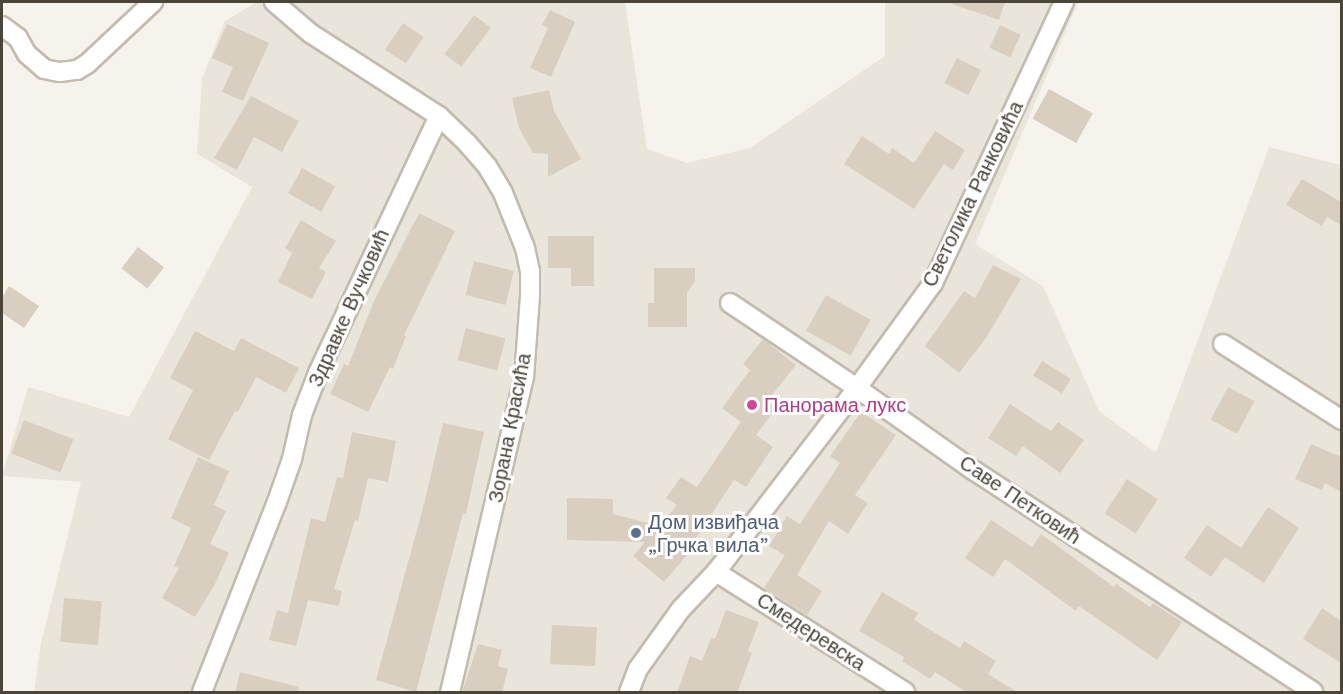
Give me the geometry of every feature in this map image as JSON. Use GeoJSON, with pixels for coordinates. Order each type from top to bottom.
{"type":"FeatureCollection","features":[{"type":"Feature","properties":{"kind":"street"},"geometry":{"type":"LineString","coordinates":[[2,26],[18,38],[27,54],[44,69],[60,72],[77,70],[87,64],[153,2]]}},
{"type":"Feature","properties":{"kind":"street"},"geometry":{"type":"LineString","coordinates":[[274,2],[310,33],[439,116]]}},
{"type":"Feature","properties":{"kind":"street","name":"Светолика Ранковића"},"geometry":{"type":"LineString","coordinates":[[629,693],[638,669],[681,609],[716,572],[857,388],[933,283],[1064,2]]}},
{"type":"Feature","properties":{"kind":"street","name":"Здравке Вучковић"},"geometry":{"type":"LineString","coordinates":[[202,693],[277,502],[292,459],[302,415],[318,373],[439,116]]}},
{"type":"Feature","properties":{"kind":"street","name":"Зорана Красића"},"geometry":{"type":"LineString","coordinates":[[439,116],[474,151],[503,193],[519,229],[530,271],[524,377],[450,693]]}},
{"type":"Feature","properties":{"kind":"street","name":"Саве Петковић"},"geometry":{"type":"LineString","coordinates":[[730,303],[857,388],[973,470],[1313,693]]}},
{"type":"Feature","properties":{"kind":"street"},"geometry":{"type":"LineString","coordinates":[[1223,344],[1341,420]]}},
{"type":"Feature","properties":{"kind":"street","name":"Смедеревска"},"geometry":{"type":"LineString","coordinates":[[716,572],[905,693]]}},
{"type":"Feature","properties":{"kind":"shaded area"},"geometry":{"type":"Polygon","coordinates":[[[257,2],[625,2],[647,149],[687,163],[750,148],[885,56],[885,2],[1078,2],[975,244],[1043,286],[1099,411],[1156,453],[1269,147],[1341,165],[1341,692],[34,692],[41,643],[81,482],[2,476],[28,387],[129,417],[252,187],[197,154],[202,79],[225,21],[257,2]]]}},
{"type":"Feature","properties":{"kind":"building"},"geometry":{"type":"Polygon","coordinates":[[[953,2],[1005,2],[999,20],[952,4],[953,2]]]}},
{"type":"Feature","properties":{"kind":"building"},"geometry":{"type":"Polygon","coordinates":[[[550,10],[575,22],[551,77],[530,68],[548,28],[542,25],[550,10]]]}},
{"type":"Feature","properties":{"kind":"building"},"geometry":{"type":"Polygon","coordinates":[[[474,15],[491,28],[461,67],[445,54],[474,15]]]}},
{"type":"Feature","properties":{"kind":"building"},"geometry":{"type":"Polygon","coordinates":[[[403,23],[424,37],[406,64],[385,50],[403,23]]]}},
{"type":"Feature","properties":{"kind":"building"},"geometry":{"type":"Polygon","coordinates":[[[227,24],[269,43],[243,101],[222,92],[233,67],[212,58],[227,24]]]}},
{"type":"Feature","properties":{"kind":"building"},"geometry":{"type":"Polygon","coordinates":[[[1000,25],[1021,35],[1010,57],[989,48],[1000,25]]]}},
{"type":"Feature","properties":{"kind":"building"},"geometry":{"type":"Polygon","coordinates":[[[957,58],[981,70],[968,95],[944,83],[957,58]]]}},
{"type":"Feature","properties":{"kind":"building"},"geometry":{"type":"Polygon","coordinates":[[[1049,89],[1093,113],[1076,143],[1033,119],[1049,89]]]}},
{"type":"Feature","properties":{"kind":"building"},"geometry":{"type":"Polygon","coordinates":[[[549,90],[554,111],[581,159],[548,177],[548,154],[533,153],[519,128],[512,98],[549,90]]]}},
{"type":"Feature","properties":{"kind":"building"},"geometry":{"type":"Polygon","coordinates":[[[251,96],[299,121],[282,152],[254,137],[237,170],[214,158],[251,96]]]}},
{"type":"Feature","properties":{"kind":"building"},"geometry":{"type":"Polygon","coordinates":[[[935,131],[965,150],[953,170],[944,164],[914,209],[844,164],[862,136],[889,154],[892,148],[914,163],[935,131]]]}},
{"type":"Feature","properties":{"kind":"building"},"geometry":{"type":"Polygon","coordinates":[[[302,168],[335,186],[321,212],[288,193],[302,168]]]}},
{"type":"Feature","properties":{"kind":"building"},"geometry":{"type":"Polygon","coordinates":[[[1302,179],[1341,202],[1341,225],[1327,217],[1322,226],[1286,205],[1302,179]]]}},
{"type":"Feature","properties":{"kind":"building"},"geometry":{"type":"Polygon","coordinates":[[[419,213],[455,231],[404,335],[406,336],[393,369],[390,367],[368,412],[330,394],[344,364],[348,366],[374,301],[419,213]]]}},
{"type":"Feature","properties":{"kind":"building"},"geometry":{"type":"Polygon","coordinates":[[[301,220],[336,241],[319,268],[326,272],[312,299],[278,282],[292,253],[285,248],[301,220]]]}},
{"type":"Feature","properties":{"kind":"building"},"geometry":{"type":"Polygon","coordinates":[[[548,236],[594,236],[594,286],[571,286],[571,268],[548,268],[548,236]]]}},
{"type":"Feature","properties":{"kind":"building"},"geometry":{"type":"Polygon","coordinates":[[[138,247],[164,267],[147,289],[121,268],[138,247]]]}},
{"type":"Feature","properties":{"kind":"building"},"geometry":{"type":"Polygon","coordinates":[[[474,261],[514,271],[505,305],[466,295],[474,261]]]}},
{"type":"Feature","properties":{"kind":"building"},"geometry":{"type":"Polygon","coordinates":[[[993,265],[1021,279],[986,338],[959,373],[925,346],[964,291],[975,298],[993,265]]]}},
{"type":"Feature","properties":{"kind":"building"},"geometry":{"type":"Polygon","coordinates":[[[654,268],[695,268],[695,281],[687,293],[687,327],[648,327],[648,303],[654,303],[654,268]]]}},
{"type":"Feature","properties":{"kind":"building"},"geometry":{"type":"Polygon","coordinates":[[[9,286],[39,306],[24,328],[2,313],[2,298],[9,286]]]}},
{"type":"Feature","properties":{"kind":"building"},"geometry":{"type":"Polygon","coordinates":[[[826,295],[871,320],[851,356],[806,331],[826,295]]]}},
{"type":"Feature","properties":{"kind":"building"},"geometry":{"type":"Polygon","coordinates":[[[466,328],[506,339],[497,370],[457,360],[466,328]]]}},
{"type":"Feature","properties":{"kind":"building"},"geometry":{"type":"Polygon","coordinates":[[[195,331],[234,351],[241,338],[299,368],[286,393],[256,377],[209,460],[168,439],[193,390],[170,378],[195,331]]]}},
{"type":"Feature","properties":{"kind":"building"},"geometry":{"type":"Polygon","coordinates":[[[763,339],[796,365],[772,395],[781,402],[756,435],[773,447],[746,487],[734,480],[690,547],[692,549],[664,582],[633,556],[645,542],[567,540],[567,498],[613,499],[613,514],[659,526],[677,505],[666,498],[681,477],[697,487],[741,422],[722,408],[750,370],[743,364],[763,339]]]}},
{"type":"Feature","properties":{"kind":"building"},"geometry":{"type":"Polygon","coordinates":[[[1042,361],[1071,379],[1062,393],[1033,375],[1042,361]]]}},
{"type":"Feature","properties":{"kind":"building"},"geometry":{"type":"Polygon","coordinates":[[[1228,387],[1254,401],[1237,434],[1211,420],[1228,387]]]}},
{"type":"Feature","properties":{"kind":"building"},"geometry":{"type":"Polygon","coordinates":[[[1010,404],[1051,431],[1058,422],[1084,440],[1060,473],[1023,446],[1016,456],[988,438],[1010,404]]]}},
{"type":"Feature","properties":{"kind":"building"},"geometry":{"type":"Polygon","coordinates":[[[861,412],[896,435],[855,495],[868,503],[848,534],[829,521],[797,575],[822,591],[807,615],[764,588],[785,555],[769,546],[787,516],[800,524],[840,463],[830,456],[861,412]]]}},
{"type":"Feature","properties":{"kind":"building"},"geometry":{"type":"Polygon","coordinates":[[[24,420],[73,439],[61,473],[11,454],[24,420]]]}},
{"type":"Feature","properties":{"kind":"building"},"geometry":{"type":"Polygon","coordinates":[[[443,423],[484,432],[466,514],[463,513],[416,692],[376,680],[424,504],[443,423]]]}},
{"type":"Feature","properties":{"kind":"building"},"geometry":{"type":"Polygon","coordinates":[[[352,432],[396,441],[388,482],[368,478],[358,521],[355,520],[334,589],[342,591],[339,606],[308,600],[296,646],[269,640],[277,610],[288,613],[311,518],[325,522],[337,477],[343,478],[352,432]]]}},
{"type":"Feature","properties":{"kind":"building"},"geometry":{"type":"Polygon","coordinates":[[[1311,444],[1341,457],[1341,492],[1325,483],[1322,490],[1295,479],[1311,444]]]}},
{"type":"Feature","properties":{"kind":"building"},"geometry":{"type":"Polygon","coordinates":[[[198,457],[229,471],[214,505],[226,511],[210,544],[229,553],[215,584],[195,617],[162,598],[179,568],[174,566],[191,528],[171,518],[198,457]]]}},
{"type":"Feature","properties":{"kind":"building"},"geometry":{"type":"Polygon","coordinates":[[[1127,479],[1158,499],[1136,534],[1105,513],[1127,479]]]}},
{"type":"Feature","properties":{"kind":"building"},"geometry":{"type":"Polygon","coordinates":[[[1268,507],[1299,528],[1264,583],[1225,557],[1211,577],[1184,558],[1207,525],[1241,548],[1268,507]]]}},
{"type":"Feature","properties":{"kind":"building"},"geometry":{"type":"Polygon","coordinates":[[[991,520],[1032,547],[1041,534],[1114,587],[1116,584],[1150,607],[1153,603],[1182,622],[1157,660],[1079,606],[1076,611],[1005,559],[993,577],[965,558],[991,520]]]}},
{"type":"Feature","properties":{"kind":"building"},"geometry":{"type":"Polygon","coordinates":[[[882,592],[918,613],[914,620],[960,648],[964,641],[996,661],[988,674],[1019,693],[968,693],[935,672],[930,679],[902,661],[904,657],[859,631],[882,592]]]}},
{"type":"Feature","properties":{"kind":"building"},"geometry":{"type":"Polygon","coordinates":[[[64,598],[102,601],[98,645],[60,642],[64,598]]]}},
{"type":"Feature","properties":{"kind":"building"},"geometry":{"type":"Polygon","coordinates":[[[1322,608],[1341,621],[1341,663],[1303,639],[1322,608]]]}},
{"type":"Feature","properties":{"kind":"building"},"geometry":{"type":"Polygon","coordinates":[[[726,610],[759,622],[748,651],[752,653],[737,693],[677,693],[690,656],[702,661],[711,638],[715,639],[726,610]]]}},
{"type":"Feature","properties":{"kind":"building"},"geometry":{"type":"Polygon","coordinates":[[[552,625],[597,627],[595,666],[550,664],[552,625]]]}},
{"type":"Feature","properties":{"kind":"building"},"geometry":{"type":"Polygon","coordinates":[[[478,644],[502,650],[498,666],[508,669],[502,693],[462,693],[478,644]]]}},
{"type":"Feature","properties":{"kind":"building"},"geometry":{"type":"Polygon","coordinates":[[[240,672],[299,687],[298,693],[235,693],[240,672]]]}},
{"type":"Feature","properties":{"kind":"place","name":"Панорама лукс"},"geometry":{"type":"Point","coordinates":[752,405]}},
{"type":"Feature","properties":{"kind":"place","name":"Дом извиђача „Грчка вила”"},"geometry":{"type":"Point","coordinates":[636,533]}}]}
